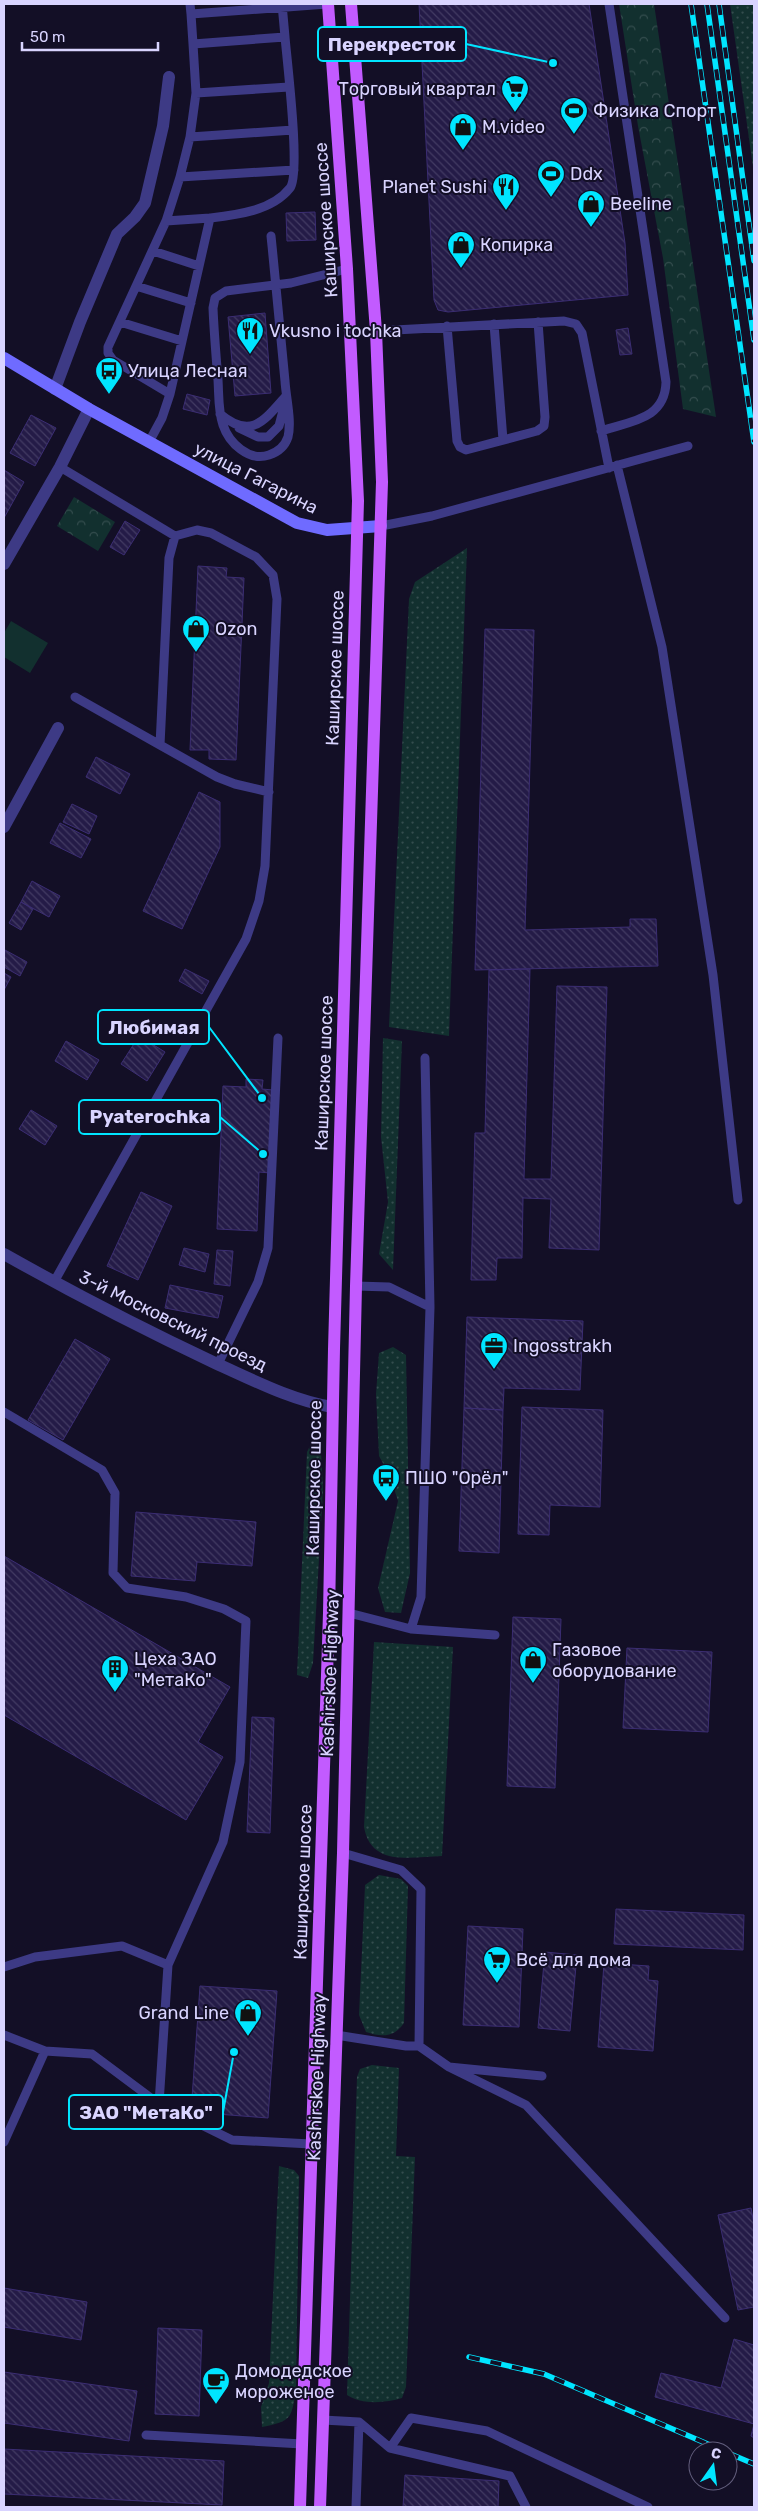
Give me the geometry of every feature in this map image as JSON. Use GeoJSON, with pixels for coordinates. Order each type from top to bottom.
{"type":"FeatureCollection","features":[{"type":"Feature","properties":{"kind":"main road","name":"Каширское шоссе"},"geometry":{"type":"LineString","coordinates":[[311,2144],[329,1613],[332,1407],[357,528],[357,467],[347,269],[328,4]]}},
{"type":"Feature","properties":{"kind":"main road"},"geometry":{"type":"LineString","coordinates":[[350,4],[376,331],[382,466],[356,1286]]}},
{"type":"Feature","properties":{"kind":"main road","name":"Kashirskoe Highway"},"geometry":{"type":"LineString","coordinates":[[320,2507],[343,1853],[350,1614],[356,1286]]}},
{"type":"Feature","properties":{"kind":"main road","name":"Kashirskoe Highway"},"geometry":{"type":"LineString","coordinates":[[300,2507],[311,2144]]}},
{"type":"Feature","properties":{"kind":"street"},"geometry":{"type":"LineString","coordinates":[[55,389],[77,328],[117,234],[135,217],[145,203],[163,126],[168,77]]}},
{"type":"Feature","properties":{"kind":"street","name":"улица Гагарина"},"geometry":{"type":"LineString","coordinates":[[4,358],[89,409],[302,525],[321,530],[381,526]]}},
{"type":"Feature","properties":{"kind":"street"},"geometry":{"type":"LineString","coordinates":[[4,564],[60,467],[89,409]]}},
{"type":"Feature","properties":{"kind":"street"},"geometry":{"type":"LineString","coordinates":[[4,827],[58,728]]}},
{"type":"Feature","properties":{"kind":"street","name":"3-й Московский проезд"},"geometry":{"type":"LineString","coordinates":[[4,1254],[54,1282],[218,1364],[294,1398],[332,1407]]}},
{"type":"Feature","properties":{"kind":"lane"},"geometry":{"type":"LineString","coordinates":[[170,394],[113,360],[109,356],[108,347],[166,221],[180,177],[190,136],[196,93],[190,4]]}},
{"type":"Feature","properties":{"kind":"lane"},"geometry":{"type":"LineString","coordinates":[[191,14],[328,4]]}},
{"type":"Feature","properties":{"kind":"lane"},"geometry":{"type":"LineString","coordinates":[[601,431],[653,413],[663,400],[666,388],[609,4]]}},
{"type":"Feature","properties":{"kind":"lane"},"geometry":{"type":"LineString","coordinates":[[166,221],[210,218],[249,212],[269,204],[290,188],[294,170],[282,6]]}},
{"type":"Feature","properties":{"kind":"lane"},"geometry":{"type":"LineString","coordinates":[[193,44],[285,37]]}},
{"type":"Feature","properties":{"kind":"lane"},"geometry":{"type":"LineString","coordinates":[[196,93],[289,87]]}},
{"type":"Feature","properties":{"kind":"lane"},"geometry":{"type":"LineString","coordinates":[[190,136],[292,130]]}},
{"type":"Feature","properties":{"kind":"lane"},"geometry":{"type":"LineString","coordinates":[[180,177],[294,170]]}},
{"type":"Feature","properties":{"kind":"lane"},"geometry":{"type":"LineString","coordinates":[[149,442],[162,418],[170,394],[210,218]]}},
{"type":"Feature","properties":{"kind":"lane"},"geometry":{"type":"LineString","coordinates":[[272,236],[276,285],[289,430],[287,440],[278,452],[266,456],[248,454],[236,446],[224,428],[220,414],[214,301],[223,292],[276,285],[347,269]]}},
{"type":"Feature","properties":{"kind":"lane"},"geometry":{"type":"LineString","coordinates":[[153,251],[199,266]]}},
{"type":"Feature","properties":{"kind":"lane"},"geometry":{"type":"LineString","coordinates":[[136,286],[191,303]]}},
{"type":"Feature","properties":{"kind":"lane"},"geometry":{"type":"LineString","coordinates":[[120,322],[182,341]]}},
{"type":"Feature","properties":{"kind":"lane"},"geometry":{"type":"LineString","coordinates":[[376,331],[538,322],[572,322],[581,329],[601,431],[613,466],[662,648],[713,975],[738,1200]]}},
{"type":"Feature","properties":{"kind":"lane"},"geometry":{"type":"LineString","coordinates":[[447,326],[457,443],[466,450],[536,431],[545,423],[538,322]]}},
{"type":"Feature","properties":{"kind":"lane"},"geometry":{"type":"LineString","coordinates":[[494,324],[503,440]]}},
{"type":"Feature","properties":{"kind":"lane"},"geometry":{"type":"LineString","coordinates":[[220,414],[239,428],[264,438],[273,434],[281,420],[286,396]]}},
{"type":"Feature","properties":{"kind":"lane"},"geometry":{"type":"LineString","coordinates":[[239,428],[260,422],[286,396]]}},
{"type":"Feature","properties":{"kind":"lane","name":"улица Гагарина"},"geometry":{"type":"LineString","coordinates":[[381,526],[432,516],[688,446]]}},
{"type":"Feature","properties":{"kind":"lane"},"geometry":{"type":"LineString","coordinates":[[54,1282],[246,939],[259,901],[265,866],[277,609],[275,580],[262,561],[217,535],[197,530],[175,536],[60,467]]}},
{"type":"Feature","properties":{"kind":"lane"},"geometry":{"type":"LineString","coordinates":[[160,745],[169,558],[175,536]]}},
{"type":"Feature","properties":{"kind":"lane"},"geometry":{"type":"LineString","coordinates":[[75,697],[226,781],[269,792]]}},
{"type":"Feature","properties":{"kind":"lane"},"geometry":{"type":"LineString","coordinates":[[218,1364],[258,1282],[268,1248],[278,1038]]}},
{"type":"Feature","properties":{"kind":"lane"},"geometry":{"type":"LineString","coordinates":[[411,1628],[422,1598],[430,1307],[425,1058]]}},
{"type":"Feature","properties":{"kind":"lane"},"geometry":{"type":"LineString","coordinates":[[356,1286],[390,1287],[430,1307]]}},
{"type":"Feature","properties":{"kind":"lane"},"geometry":{"type":"LineString","coordinates":[[4,1412],[102,1470],[114,1493],[113,1573],[127,1588],[186,1598],[224,1609],[246,1621],[240,1762],[223,1842],[168,1965],[159,2104]]}},
{"type":"Feature","properties":{"kind":"lane"},"geometry":{"type":"LineString","coordinates":[[350,1614],[411,1628],[495,1635]]}},
{"type":"Feature","properties":{"kind":"lane"},"geometry":{"type":"LineString","coordinates":[[343,1853],[400,1870],[421,1889],[419,2046]]}},
{"type":"Feature","properties":{"kind":"lane"},"geometry":{"type":"LineString","coordinates":[[4,1967],[35,1957],[122,1946],[168,1965]]}},
{"type":"Feature","properties":{"kind":"lane"},"geometry":{"type":"LineString","coordinates":[[4,2035],[44,2051],[92,2054],[159,2104],[232,2140],[311,2144]]}},
{"type":"Feature","properties":{"kind":"lane"},"geometry":{"type":"LineString","coordinates":[[336,2035],[406,2046],[419,2046],[449,2067],[526,2105],[725,2318]]}},
{"type":"Feature","properties":{"kind":"lane"},"geometry":{"type":"LineString","coordinates":[[4,2142],[44,2051]]}},
{"type":"Feature","properties":{"kind":"lane"},"geometry":{"type":"LineString","coordinates":[[449,2067],[542,2076]]}},
{"type":"Feature","properties":{"kind":"lane"},"geometry":{"type":"LineString","coordinates":[[390,2448],[411,2418],[487,2431],[648,2507]]}},
{"type":"Feature","properties":{"kind":"lane"},"geometry":{"type":"LineString","coordinates":[[323,2420],[359,2422],[390,2448],[510,2476],[526,2507]]}},
{"type":"Feature","properties":{"kind":"lane"},"geometry":{"type":"LineString","coordinates":[[356,2507],[359,2422]]}},
{"type":"Feature","properties":{"kind":"lane"},"geometry":{"type":"LineString","coordinates":[[146,2435],[302,2444]]}},
{"type":"Feature","properties":{"kind":"green space"},"geometry":{"type":"Polygon","coordinates":[[[619,4],[654,4],[716,417],[683,409],[663,258],[638,126],[619,4]]]}},
{"type":"Feature","properties":{"kind":"green space"},"geometry":{"type":"Polygon","coordinates":[[[730,4],[754,4],[754,174],[730,4]]]}},
{"type":"Feature","properties":{"kind":"green space"},"geometry":{"type":"Polygon","coordinates":[[[74,497],[115,522],[98,551],[57,526],[74,497]]]}},
{"type":"Feature","properties":{"kind":"green space"},"geometry":{"type":"Polygon","coordinates":[[[467,548],[449,1036],[389,1027],[409,599],[415,582],[467,548]]]}},
{"type":"Feature","properties":{"kind":"green space"},"geometry":{"type":"Polygon","coordinates":[[[11,621],[48,643],[30,673],[4,657],[4,633],[11,621]]]}},
{"type":"Feature","properties":{"kind":"green space"},"geometry":{"type":"Polygon","coordinates":[[[383,1038],[402,1041],[393,1270],[379,1254],[388,1202],[381,1137],[383,1038]]]}},
{"type":"Feature","properties":{"kind":"green space"},"geometry":{"type":"Polygon","coordinates":[[[393,1347],[406,1355],[410,1573],[401,1613],[385,1612],[378,1588],[398,1501],[390,1476],[379,1456],[376,1394],[379,1353],[393,1347]]]}},
{"type":"Feature","properties":{"kind":"green space"},"geometry":{"type":"Polygon","coordinates":[[[311,1444],[321,1452],[323,1489],[313,1663],[308,1678],[297,1675],[307,1452],[311,1444]]]}},
{"type":"Feature","properties":{"kind":"green space"},"geometry":{"type":"Polygon","coordinates":[[[374,1642],[453,1647],[442,1856],[394,1857],[375,1849],[368,1840],[364,1827],[374,1642]]]}},
{"type":"Feature","properties":{"kind":"green space"},"geometry":{"type":"Polygon","coordinates":[[[379,1875],[401,1879],[408,1886],[404,2023],[392,2034],[387,2035],[366,2032],[359,2015],[365,1885],[379,1875]]]}},
{"type":"Feature","properties":{"kind":"green space"},"geometry":{"type":"Polygon","coordinates":[[[372,2065],[399,2068],[396,2156],[415,2157],[406,2387],[402,2398],[367,2402],[347,2395],[357,2077],[360,2069],[372,2065]]]}},
{"type":"Feature","properties":{"kind":"green space"},"geometry":{"type":"Polygon","coordinates":[[[279,2166],[294,2170],[299,2176],[296,2390],[293,2407],[288,2417],[279,2423],[262,2427],[261,2407],[269,2383],[279,2166]]]}},
{"type":"Feature","properties":{"kind":"building","name":"Торговый квартал"},"geometry":{"type":"Polygon","coordinates":[[[419,4],[589,4],[625,243],[628,295],[448,312],[438,310],[434,300],[419,4]]]}},
{"type":"Feature","properties":{"kind":"building"},"geometry":{"type":"Polygon","coordinates":[[[315,212],[316,240],[287,241],[286,213],[315,212]]]}},
{"type":"Feature","properties":{"kind":"building","name":"Vkusno i tochka"},"geometry":{"type":"Polygon","coordinates":[[[265,313],[271,393],[235,396],[228,317],[265,313]]]}},
{"type":"Feature","properties":{"kind":"building"},"geometry":{"type":"Polygon","coordinates":[[[628,328],[632,354],[620,355],[616,330],[628,328]]]}},
{"type":"Feature","properties":{"kind":"building"},"geometry":{"type":"Polygon","coordinates":[[[187,394],[210,400],[207,415],[183,409],[187,394]]]}},
{"type":"Feature","properties":{"kind":"building"},"geometry":{"type":"Polygon","coordinates":[[[31,415],[56,428],[35,466],[10,453],[31,415]]]}},
{"type":"Feature","properties":{"kind":"building"},"geometry":{"type":"Polygon","coordinates":[[[4,470],[24,482],[4,518],[4,470]]]}},
{"type":"Feature","properties":{"kind":"building"},"geometry":{"type":"Polygon","coordinates":[[[125,521],[140,530],[124,555],[110,547],[125,521]]]}},
{"type":"Feature","properties":{"kind":"building"},"geometry":{"type":"Polygon","coordinates":[[[198,566],[227,568],[226,577],[244,578],[236,760],[209,759],[209,750],[190,750],[198,566]]]}},
{"type":"Feature","properties":{"kind":"building"},"geometry":{"type":"Polygon","coordinates":[[[485,629],[534,630],[525,930],[630,927],[630,919],[656,919],[658,966],[475,970],[485,629]]]}},
{"type":"Feature","properties":{"kind":"building"},"geometry":{"type":"Polygon","coordinates":[[[96,757],[130,774],[120,794],[86,777],[96,757]]]}},
{"type":"Feature","properties":{"kind":"building"},"geometry":{"type":"Polygon","coordinates":[[[199,792],[220,802],[220,847],[182,929],[143,911],[199,792]]]}},
{"type":"Feature","properties":{"kind":"building"},"geometry":{"type":"Polygon","coordinates":[[[72,804],[97,816],[89,834],[63,822],[72,804]]]}},
{"type":"Feature","properties":{"kind":"building"},"geometry":{"type":"Polygon","coordinates":[[[60,823],[91,839],[81,858],[50,843],[60,823]]]}},
{"type":"Feature","properties":{"kind":"building"},"geometry":{"type":"Polygon","coordinates":[[[32,881],[60,896],[49,917],[21,902],[32,881]]]}},
{"type":"Feature","properties":{"kind":"building"},"geometry":{"type":"Polygon","coordinates":[[[21,902],[33,909],[21,930],[9,923],[21,902]]]}},
{"type":"Feature","properties":{"kind":"building"},"geometry":{"type":"Polygon","coordinates":[[[5,950],[27,962],[20,976],[4,967],[5,950]]]}},
{"type":"Feature","properties":{"kind":"building"},"geometry":{"type":"Polygon","coordinates":[[[185,969],[209,981],[202,994],[179,981],[185,969]]]}},
{"type":"Feature","properties":{"kind":"building"},"geometry":{"type":"Polygon","coordinates":[[[530,969],[524,1179],[551,1179],[557,986],[607,987],[599,1250],[549,1248],[551,1199],[523,1198],[522,1258],[497,1258],[496,1280],[471,1280],[475,1133],[485,1133],[489,970],[530,969]]]}},
{"type":"Feature","properties":{"kind":"building"},"geometry":{"type":"Polygon","coordinates":[[[4,973],[11,977],[4,990],[4,973]]]}},
{"type":"Feature","properties":{"kind":"building"},"geometry":{"type":"Polygon","coordinates":[[[139,1036],[165,1052],[147,1081],[121,1064],[139,1036]]]}},
{"type":"Feature","properties":{"kind":"building"},"geometry":{"type":"Polygon","coordinates":[[[66,1041],[99,1060],[87,1080],[55,1061],[66,1041]]]}},
{"type":"Feature","properties":{"kind":"building"},"geometry":{"type":"Polygon","coordinates":[[[246,1079],[263,1080],[262,1089],[273,1090],[270,1173],[259,1172],[257,1231],[217,1229],[223,1086],[246,1087],[246,1079]]]}},
{"type":"Feature","properties":{"kind":"building"},"geometry":{"type":"Polygon","coordinates":[[[31,1110],[57,1126],[45,1145],[19,1129],[31,1110]]]}},
{"type":"Feature","properties":{"kind":"building"},"geometry":{"type":"Polygon","coordinates":[[[141,1192],[172,1206],[138,1280],[107,1266],[141,1192]]]}},
{"type":"Feature","properties":{"kind":"building"},"geometry":{"type":"Polygon","coordinates":[[[184,1248],[209,1254],[205,1272],[179,1265],[184,1248]]]}},
{"type":"Feature","properties":{"kind":"building"},"geometry":{"type":"Polygon","coordinates":[[[217,1250],[233,1251],[230,1286],[214,1284],[217,1250]]]}},
{"type":"Feature","properties":{"kind":"building"},"geometry":{"type":"Polygon","coordinates":[[[170,1285],[223,1296],[218,1318],[165,1308],[170,1285]]]}},
{"type":"Feature","properties":{"kind":"building"},"geometry":{"type":"Polygon","coordinates":[[[467,1317],[583,1321],[580,1390],[504,1388],[503,1410],[464,1408],[467,1317]]]}},
{"type":"Feature","properties":{"kind":"building"},"geometry":{"type":"Polygon","coordinates":[[[75,1339],[110,1359],[63,1440],[28,1420],[75,1339]]]}},
{"type":"Feature","properties":{"kind":"building"},"geometry":{"type":"Polygon","coordinates":[[[522,1407],[603,1410],[600,1507],[550,1505],[549,1535],[518,1534],[522,1407]]]}},
{"type":"Feature","properties":{"kind":"building"},"geometry":{"type":"Polygon","coordinates":[[[464,1408],[503,1410],[499,1553],[459,1551],[464,1408]]]}},
{"type":"Feature","properties":{"kind":"building"},"geometry":{"type":"Polygon","coordinates":[[[136,1512],[256,1522],[252,1566],[197,1562],[195,1581],[131,1576],[136,1512]]]}},
{"type":"Feature","properties":{"kind":"building","name":"Цеха ЗАО \"МетаКо\""},"geometry":{"type":"Polygon","coordinates":[[[4,1556],[230,1687],[198,1742],[223,1757],[186,1820],[4,1715],[4,1556]]]}},
{"type":"Feature","properties":{"kind":"building"},"geometry":{"type":"Polygon","coordinates":[[[513,1617],[561,1619],[555,1788],[507,1786],[513,1617]]]}},
{"type":"Feature","properties":{"kind":"building"},"geometry":{"type":"Polygon","coordinates":[[[627,1648],[712,1652],[708,1732],[623,1728],[627,1648]]]}},
{"type":"Feature","properties":{"kind":"building"},"geometry":{"type":"Polygon","coordinates":[[[252,1717],[274,1718],[270,1833],[247,1832],[252,1717]]]}},
{"type":"Feature","properties":{"kind":"building"},"geometry":{"type":"Polygon","coordinates":[[[616,1909],[744,1915],[743,1950],[614,1944],[616,1909]]]}},
{"type":"Feature","properties":{"kind":"building"},"geometry":{"type":"Polygon","coordinates":[[[468,1926],[523,1929],[519,2027],[463,2025],[468,1926]]]}},
{"type":"Feature","properties":{"kind":"building"},"geometry":{"type":"Polygon","coordinates":[[[545,1952],[577,1955],[570,2031],[538,2028],[545,1952]]]}},
{"type":"Feature","properties":{"kind":"building"},"geometry":{"type":"Polygon","coordinates":[[[604,1963],[649,1966],[648,1980],[658,1981],[653,2051],[598,2047],[604,1963]]]}},
{"type":"Feature","properties":{"kind":"building"},"geometry":{"type":"Polygon","coordinates":[[[200,1986],[277,1991],[268,2118],[191,2112],[200,1986]]]}},
{"type":"Feature","properties":{"kind":"building"},"geometry":{"type":"Polygon","coordinates":[[[751,2208],[754,2224],[754,2307],[738,2310],[718,2215],[751,2208]]]}},
{"type":"Feature","properties":{"kind":"building"},"geometry":{"type":"Polygon","coordinates":[[[4,2288],[87,2302],[81,2340],[4,2327],[4,2288]]]}},
{"type":"Feature","properties":{"kind":"building"},"geometry":{"type":"Polygon","coordinates":[[[158,2328],[202,2330],[199,2416],[155,2414],[158,2328]]]}},
{"type":"Feature","properties":{"kind":"building"},"geometry":{"type":"Polygon","coordinates":[[[734,2339],[754,2345],[754,2424],[655,2397],[661,2373],[721,2388],[734,2339]]]}},
{"type":"Feature","properties":{"kind":"building"},"geometry":{"type":"Polygon","coordinates":[[[4,2372],[137,2391],[129,2441],[4,2423],[4,2372]]]}},
{"type":"Feature","properties":{"kind":"building"},"geometry":{"type":"Polygon","coordinates":[[[754,2424],[754,2438],[751,2436],[754,2424]]]}},
{"type":"Feature","properties":{"kind":"building"},"geometry":{"type":"Polygon","coordinates":[[[4,2449],[224,2461],[222,2505],[4,2494],[4,2449]]]}},
{"type":"Feature","properties":{"kind":"building"},"geometry":{"type":"Polygon","coordinates":[[[405,2475],[499,2481],[498,2507],[403,2507],[405,2475]]]}},
{"type":"Feature","properties":{"kind":"railway"},"geometry":{"type":"LineString","coordinates":[[691,4],[754,442]]}},
{"type":"Feature","properties":{"kind":"railway"},"geometry":{"type":"LineString","coordinates":[[707,4],[754,340]]}},
{"type":"Feature","properties":{"kind":"railway"},"geometry":{"type":"LineString","coordinates":[[719,4],[754,261]]}},
{"type":"Feature","properties":{"kind":"railway"},"geometry":{"type":"LineString","coordinates":[[469,2357],[544,2374],[701,2441]]}},
{"type":"Feature","properties":{"kind":"railway"},"geometry":{"type":"LineString","coordinates":[[738,2457],[754,2464]]}},
{"type":"Feature","properties":{"kind":"place","name":"Перекресток"},"geometry":{"type":"Point","coordinates":[553,63]}},
{"type":"Feature","properties":{"kind":"place","name":"Торговый квартал"},"geometry":{"type":"Point","coordinates":[515,113]}},
{"type":"Feature","properties":{"kind":"place","name":"Физика Спорт"},"geometry":{"type":"Point","coordinates":[574,135]}},
{"type":"Feature","properties":{"kind":"place","name":"M.video"},"geometry":{"type":"Point","coordinates":[463,151]}},
{"type":"Feature","properties":{"kind":"place","name":"Ddx"},"geometry":{"type":"Point","coordinates":[551,198]}},
{"type":"Feature","properties":{"kind":"place","name":"Planet Sushi"},"geometry":{"type":"Point","coordinates":[506,211]}},
{"type":"Feature","properties":{"kind":"place","name":"Beeline"},"geometry":{"type":"Point","coordinates":[591,228]}},
{"type":"Feature","properties":{"kind":"place","name":"Копирка"},"geometry":{"type":"Point","coordinates":[461,269]}},
{"type":"Feature","properties":{"kind":"place","name":"Vkusno i tochka"},"geometry":{"type":"Point","coordinates":[250,355]}},
{"type":"Feature","properties":{"kind":"place","name":"Улица Лесная"},"geometry":{"type":"Point","coordinates":[109,395]}},
{"type":"Feature","properties":{"kind":"place","name":"Ozon"},"geometry":{"type":"Point","coordinates":[196,653]}},
{"type":"Feature","properties":{"kind":"place","name":"Любимая"},"geometry":{"type":"Point","coordinates":[262,1098]}},
{"type":"Feature","properties":{"kind":"place","name":"Pyaterochka"},"geometry":{"type":"Point","coordinates":[263,1154]}},
{"type":"Feature","properties":{"kind":"place","name":"Ingosstrakh"},"geometry":{"type":"Point","coordinates":[494,1370]}},
{"type":"Feature","properties":{"kind":"place","name":"ПШО \"Орёл\""},"geometry":{"type":"Point","coordinates":[386,1502]}},
{"type":"Feature","properties":{"kind":"place","name":"Газовое оборудование"},"geometry":{"type":"Point","coordinates":[533,1684]}},
{"type":"Feature","properties":{"kind":"place","name":"Цеха ЗАО \"МетаКо\""},"geometry":{"type":"Point","coordinates":[115,1693]}},
{"type":"Feature","properties":{"kind":"place","name":"Всё для дома"},"geometry":{"type":"Point","coordinates":[497,1984]}},
{"type":"Feature","properties":{"kind":"place","name":"Grand Line"},"geometry":{"type":"Point","coordinates":[248,2037]}},
{"type":"Feature","properties":{"kind":"place","name":"ЗАО \"МетаКо\""},"geometry":{"type":"Point","coordinates":[234,2052]}},
{"type":"Feature","properties":{"kind":"place","name":"Домодедское мороженое"},"geometry":{"type":"Point","coordinates":[216,2405]}}]}
